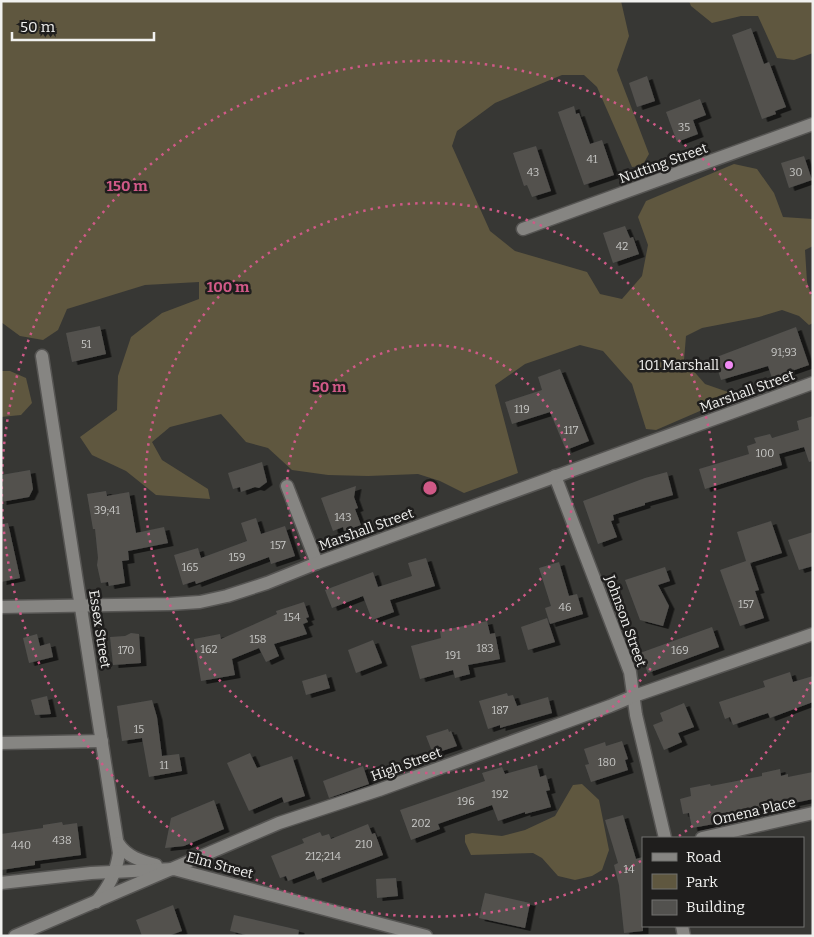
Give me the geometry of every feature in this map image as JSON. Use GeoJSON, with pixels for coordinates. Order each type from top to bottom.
{"type":"FeatureCollection","features":[{"type":"Feature","properties":{"kind":"street","name":"Nutting Street"},"geometry":{"type":"LineString","coordinates":[[523,229],[813,124]]}},
{"type":"Feature","properties":{"kind":"street","name":"Essex Street"},"geometry":{"type":"LineString","coordinates":[[42,356],[118,843],[119,853],[115,871]]}},
{"type":"Feature","properties":{"kind":"street","name":"Marshall Street"},"geometry":{"type":"LineString","coordinates":[[1,607],[170,604],[200,602],[227,596],[813,383]]}},
{"type":"Feature","properties":{"kind":"street","name":"Johnson Street"},"geometry":{"type":"LineString","coordinates":[[556,476],[630,672],[636,715],[665,837]]}},
{"type":"Feature","properties":{"kind":"street"},"geometry":{"type":"LineString","coordinates":[[287,486],[317,563]]}},
{"type":"Feature","properties":{"kind":"street","name":"High Street"},"geometry":{"type":"LineString","coordinates":[[15,936],[279,823],[813,634]]}},
{"type":"Feature","properties":{"kind":"street"},"geometry":{"type":"LineString","coordinates":[[1,743],[102,740]]}},
{"type":"Feature","properties":{"kind":"street","name":"Omena Place"},"geometry":{"type":"LineString","coordinates":[[706,837],[813,813]]}},
{"type":"Feature","properties":{"kind":"street"},"geometry":{"type":"LineString","coordinates":[[118,843],[127,854],[140,861],[174,868]]}},
{"type":"Feature","properties":{"kind":"street","name":"Elm Street"},"geometry":{"type":"LineString","coordinates":[[1,883],[91,872],[174,868],[426,936]]}},
{"type":"Feature","properties":{"kind":"street"},"geometry":{"type":"LineString","coordinates":[[96,902],[109,886],[115,871]]}},
{"type":"Feature","properties":{"kind":"green space"},"geometry":{"type":"Polygon","coordinates":[[[1,1],[621,1],[629,36],[617,70],[649,154],[642,166],[632,167],[597,87],[584,75],[562,75],[495,103],[457,131],[452,146],[490,231],[515,251],[587,272],[600,294],[622,299],[642,276],[648,245],[638,217],[646,201],[734,164],[757,169],[774,193],[783,217],[813,219],[813,246],[805,250],[807,282],[813,300],[813,323],[809,325],[799,316],[782,310],[759,317],[702,328],[686,336],[684,360],[705,384],[728,392],[723,401],[656,430],[646,429],[632,384],[603,351],[580,345],[525,364],[495,385],[518,473],[464,493],[440,481],[418,474],[328,475],[292,470],[268,448],[246,442],[221,414],[170,427],[152,442],[162,460],[208,489],[210,499],[156,495],[126,471],[92,455],[80,437],[117,410],[118,376],[131,337],[162,313],[199,299],[199,282],[145,285],[67,309],[58,330],[43,340],[20,336],[1,322],[1,1]]]}},
{"type":"Feature","properties":{"kind":"green space"},"geometry":{"type":"Polygon","coordinates":[[[689,1],[813,1],[813,53],[794,60],[777,58],[758,16],[741,16],[712,23],[691,6],[689,1]]]}},
{"type":"Feature","properties":{"kind":"green space"},"geometry":{"type":"Polygon","coordinates":[[[1,371],[10,371],[26,378],[32,403],[21,415],[1,417],[1,371]]]}},
{"type":"Feature","properties":{"kind":"green space"},"geometry":{"type":"Polygon","coordinates":[[[582,784],[599,800],[609,850],[602,870],[592,876],[575,880],[558,876],[542,858],[533,853],[471,855],[465,842],[465,835],[472,833],[502,836],[525,830],[555,816],[573,785],[582,784]]]}},
{"type":"Feature","properties":{"kind":"building"},"geometry":{"type":"Polygon","coordinates":[[[751,28],[764,64],[769,62],[786,107],[775,111],[776,114],[762,119],[732,35],[751,28]]]}},
{"type":"Feature","properties":{"kind":"building"},"geometry":{"type":"Polygon","coordinates":[[[647,76],[655,101],[637,107],[629,83],[647,76]]]}},
{"type":"Feature","properties":{"kind":"building"},"geometry":{"type":"Polygon","coordinates":[[[700,99],[706,115],[693,120],[698,134],[677,142],[666,112],[700,99]]]}},
{"type":"Feature","properties":{"kind":"building"},"geometry":{"type":"Polygon","coordinates":[[[574,106],[576,114],[579,113],[590,144],[602,140],[614,175],[584,185],[558,112],[574,106]]]}},
{"type":"Feature","properties":{"kind":"building"},"geometry":{"type":"Polygon","coordinates":[[[536,146],[551,191],[532,197],[527,185],[524,186],[513,153],[536,146]]]}},
{"type":"Feature","properties":{"kind":"building"},"geometry":{"type":"Polygon","coordinates":[[[804,156],[812,180],[789,188],[781,163],[804,156]]]}},
{"type":"Feature","properties":{"kind":"building"},"geometry":{"type":"Polygon","coordinates":[[[625,226],[630,238],[633,237],[639,254],[613,263],[603,233],[625,226]]]}},
{"type":"Feature","properties":{"kind":"building"},"geometry":{"type":"Polygon","coordinates":[[[100,326],[106,354],[72,362],[66,333],[100,326]]]}},
{"type":"Feature","properties":{"kind":"building"},"geometry":{"type":"Polygon","coordinates":[[[796,327],[809,365],[772,378],[768,366],[721,380],[714,358],[796,327]]]}},
{"type":"Feature","properties":{"kind":"building"},"geometry":{"type":"Polygon","coordinates":[[[560,369],[589,441],[566,450],[550,412],[512,424],[505,402],[542,390],[538,377],[560,369]]]}},
{"type":"Feature","properties":{"kind":"building"},"geometry":{"type":"Polygon","coordinates":[[[813,416],[813,461],[809,462],[804,447],[779,454],[782,465],[705,489],[699,469],[749,454],[747,446],[756,443],[754,438],[770,434],[772,438],[799,430],[797,421],[813,416]]]}},
{"type":"Feature","properties":{"kind":"building"},"geometry":{"type":"Polygon","coordinates":[[[262,462],[267,482],[259,488],[255,487],[241,492],[240,487],[233,489],[228,473],[262,462]]]}},
{"type":"Feature","properties":{"kind":"building"},"geometry":{"type":"Polygon","coordinates":[[[30,470],[33,489],[29,497],[1,502],[1,475],[30,470]]]}},
{"type":"Feature","properties":{"kind":"building"},"geometry":{"type":"Polygon","coordinates":[[[667,472],[673,495],[613,515],[614,520],[611,521],[617,537],[598,544],[583,501],[645,478],[667,472]]]}},
{"type":"Feature","properties":{"kind":"building"},"geometry":{"type":"Polygon","coordinates":[[[356,486],[354,497],[358,508],[355,509],[361,525],[344,531],[343,527],[333,531],[321,498],[356,486]]]}},
{"type":"Feature","properties":{"kind":"building"},"geometry":{"type":"Polygon","coordinates":[[[106,491],[107,496],[129,492],[136,533],[164,527],[168,543],[128,551],[129,560],[122,561],[125,583],[109,586],[108,582],[101,583],[97,565],[95,529],[93,529],[87,494],[106,491]]]}},
{"type":"Feature","properties":{"kind":"building"},"geometry":{"type":"Polygon","coordinates":[[[256,518],[261,534],[285,526],[295,556],[271,564],[269,557],[196,584],[195,581],[183,585],[174,555],[198,548],[201,558],[247,541],[241,523],[256,518]]]}},
{"type":"Feature","properties":{"kind":"building"},"geometry":{"type":"Polygon","coordinates":[[[771,521],[782,553],[750,563],[759,590],[755,591],[764,618],[740,626],[720,570],[746,561],[737,532],[771,521]]]}},
{"type":"Feature","properties":{"kind":"building"},"geometry":{"type":"Polygon","coordinates":[[[8,523],[20,578],[1,582],[1,524],[8,523]]]}},
{"type":"Feature","properties":{"kind":"building"},"geometry":{"type":"Polygon","coordinates":[[[813,532],[813,566],[799,570],[788,540],[813,532]]]}},
{"type":"Feature","properties":{"kind":"building"},"geometry":{"type":"Polygon","coordinates":[[[426,558],[435,586],[390,600],[394,612],[372,620],[363,596],[332,608],[325,590],[373,572],[378,587],[412,576],[408,563],[426,558]]]}},
{"type":"Feature","properties":{"kind":"building"},"geometry":{"type":"Polygon","coordinates":[[[559,562],[569,596],[577,594],[583,614],[550,624],[545,608],[551,606],[539,568],[559,562]]]}},
{"type":"Feature","properties":{"kind":"building"},"geometry":{"type":"Polygon","coordinates":[[[665,567],[670,581],[658,585],[669,606],[663,626],[640,620],[625,580],[665,567]]]}},
{"type":"Feature","properties":{"kind":"building"},"geometry":{"type":"Polygon","coordinates":[[[304,602],[309,617],[306,618],[308,622],[303,624],[307,634],[274,644],[279,656],[266,662],[259,648],[232,659],[235,675],[201,681],[194,639],[220,634],[221,639],[277,614],[276,611],[304,602]]]}},
{"type":"Feature","properties":{"kind":"building"},"geometry":{"type":"Polygon","coordinates":[[[547,618],[555,642],[528,650],[521,627],[547,618]]]}},
{"type":"Feature","properties":{"kind":"building"},"geometry":{"type":"Polygon","coordinates":[[[487,621],[490,634],[495,633],[500,659],[468,665],[470,674],[455,678],[453,670],[420,679],[411,646],[441,638],[440,631],[487,621]]]}},
{"type":"Feature","properties":{"kind":"building"},"geometry":{"type":"Polygon","coordinates":[[[712,627],[719,647],[648,673],[640,653],[712,627]]]}},
{"type":"Feature","properties":{"kind":"building"},"geometry":{"type":"Polygon","coordinates":[[[131,633],[139,634],[141,663],[113,665],[110,637],[125,636],[131,633]]]}},
{"type":"Feature","properties":{"kind":"building"},"geometry":{"type":"Polygon","coordinates":[[[37,634],[40,646],[50,643],[53,657],[29,663],[23,638],[37,634]]]}},
{"type":"Feature","properties":{"kind":"building"},"geometry":{"type":"Polygon","coordinates":[[[373,640],[382,663],[356,673],[348,650],[373,640]]]}},
{"type":"Feature","properties":{"kind":"building"},"geometry":{"type":"Polygon","coordinates":[[[790,672],[793,682],[813,676],[813,702],[770,718],[768,713],[733,725],[730,717],[725,719],[719,702],[765,687],[763,681],[790,672]]]}},
{"type":"Feature","properties":{"kind":"building"},"geometry":{"type":"Polygon","coordinates":[[[326,674],[330,688],[306,695],[302,681],[326,674]]]}},
{"type":"Feature","properties":{"kind":"building"},"geometry":{"type":"Polygon","coordinates":[[[507,693],[508,696],[513,695],[517,706],[548,697],[552,713],[500,728],[500,725],[488,729],[479,701],[507,693]]]}},
{"type":"Feature","properties":{"kind":"building"},"geometry":{"type":"Polygon","coordinates":[[[47,696],[51,714],[35,715],[31,700],[47,696]]]}},
{"type":"Feature","properties":{"kind":"building"},"geometry":{"type":"Polygon","coordinates":[[[152,700],[157,717],[162,756],[179,754],[182,771],[149,777],[142,738],[122,741],[117,706],[152,700]]]}},
{"type":"Feature","properties":{"kind":"building"},"geometry":{"type":"Polygon","coordinates":[[[684,703],[694,727],[678,733],[682,742],[664,750],[653,725],[663,721],[660,713],[684,703]]]}},
{"type":"Feature","properties":{"kind":"building"},"geometry":{"type":"Polygon","coordinates":[[[448,729],[449,732],[451,731],[457,746],[433,754],[426,736],[448,729]]]}},
{"type":"Feature","properties":{"kind":"building"},"geometry":{"type":"Polygon","coordinates":[[[622,741],[628,759],[625,760],[628,770],[591,782],[585,765],[589,764],[584,749],[605,742],[606,746],[622,741]]]}},
{"type":"Feature","properties":{"kind":"building"},"geometry":{"type":"Polygon","coordinates":[[[250,753],[257,768],[292,756],[305,796],[284,803],[282,797],[249,811],[227,763],[250,753]]]}},
{"type":"Feature","properties":{"kind":"building"},"geometry":{"type":"Polygon","coordinates":[[[537,765],[540,777],[546,775],[550,790],[546,791],[551,807],[525,814],[525,812],[498,821],[492,805],[438,824],[440,829],[411,840],[400,810],[485,781],[482,773],[502,767],[505,774],[537,765]]]}},
{"type":"Feature","properties":{"kind":"building"},"geometry":{"type":"Polygon","coordinates":[[[363,766],[369,784],[329,798],[323,781],[363,766]]]}},
{"type":"Feature","properties":{"kind":"building"},"geometry":{"type":"Polygon","coordinates":[[[780,769],[781,776],[788,774],[788,777],[813,772],[813,799],[794,803],[795,806],[770,811],[768,804],[752,812],[736,814],[734,818],[713,818],[714,824],[692,828],[689,813],[683,814],[680,799],[691,796],[690,788],[762,776],[762,773],[780,769]]]}},
{"type":"Feature","properties":{"kind":"building"},"geometry":{"type":"Polygon","coordinates":[[[214,800],[224,829],[184,846],[165,848],[171,818],[214,800]]]}},
{"type":"Feature","properties":{"kind":"building"},"geometry":{"type":"Polygon","coordinates":[[[623,815],[636,859],[642,857],[643,931],[624,933],[619,885],[614,865],[618,863],[605,820],[623,815]]]}},
{"type":"Feature","properties":{"kind":"building"},"geometry":{"type":"Polygon","coordinates":[[[62,822],[63,825],[77,823],[81,855],[35,861],[35,865],[1,870],[1,834],[43,828],[43,825],[62,822]]]}},
{"type":"Feature","properties":{"kind":"building"},"geometry":{"type":"Polygon","coordinates":[[[368,824],[372,834],[375,833],[383,855],[317,880],[314,871],[288,881],[286,876],[280,878],[271,856],[304,843],[302,839],[320,832],[322,836],[329,834],[331,839],[368,824]]]}},
{"type":"Feature","properties":{"kind":"building"},"geometry":{"type":"Polygon","coordinates":[[[396,878],[398,896],[377,898],[376,879],[396,878]]]}},
{"type":"Feature","properties":{"kind":"building"},"geometry":{"type":"Polygon","coordinates":[[[485,893],[530,903],[525,928],[479,918],[485,893]]]}},
{"type":"Feature","properties":{"kind":"building"},"geometry":{"type":"Polygon","coordinates":[[[173,905],[182,931],[168,936],[142,936],[136,920],[173,905]]]}},
{"type":"Feature","properties":{"kind":"building"},"geometry":{"type":"Polygon","coordinates":[[[234,915],[299,930],[298,936],[250,936],[230,931],[234,915]]]}},
{"type":"Feature","properties":{"kind":"place","name":"101 Marshall"},"geometry":{"type":"Point","coordinates":[729,365]}}]}
